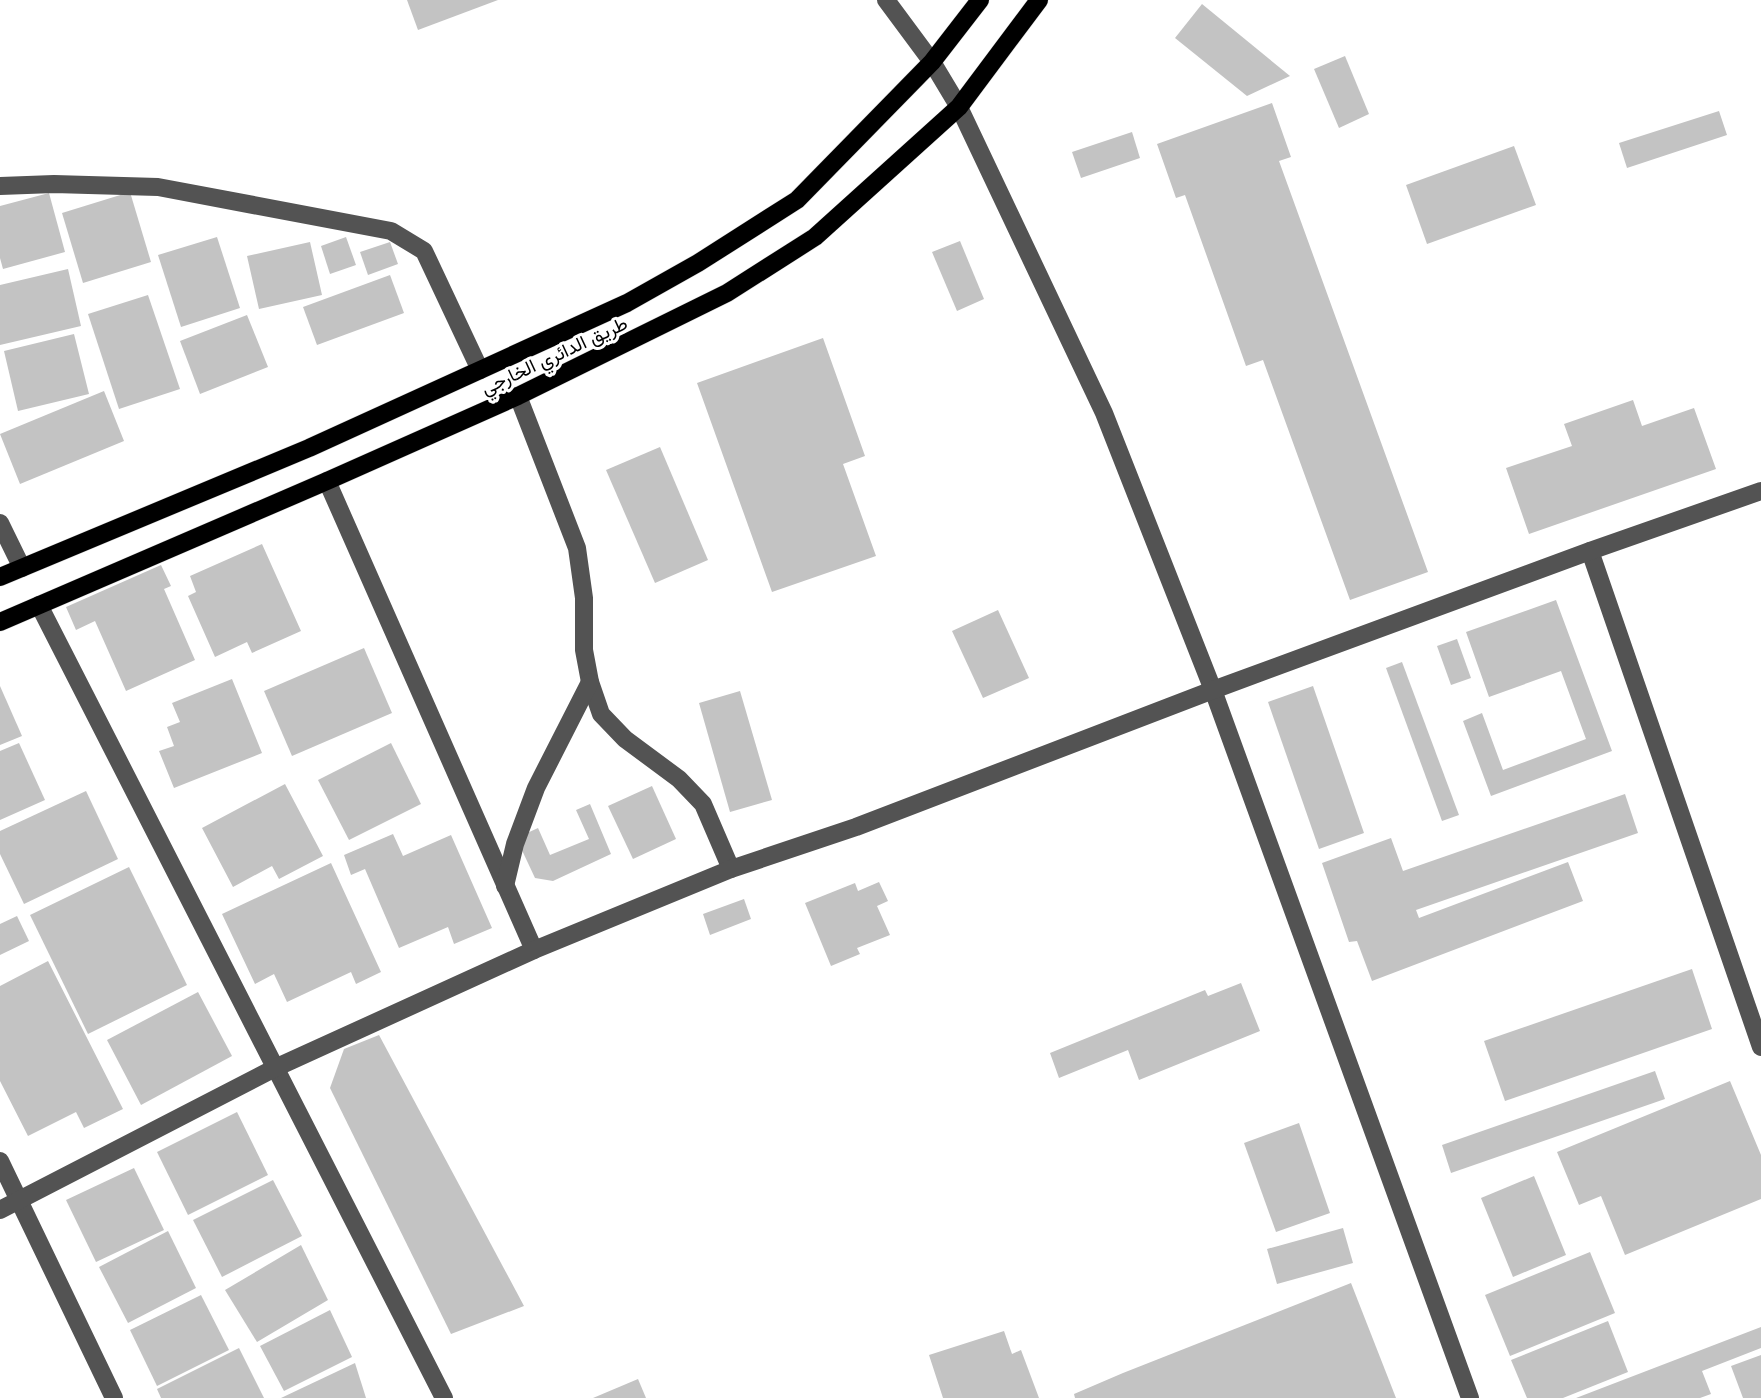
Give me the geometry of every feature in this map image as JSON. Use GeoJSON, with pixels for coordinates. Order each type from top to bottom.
{"type":"FeatureCollection","features":[{"type":"Feature","properties":{"kind":"main road","name":"طريق الدائري الخارجي"},"geometry":{"type":"LineString","coordinates":[[0,577],[309,448],[627,303],[698,263],[797,200],[932,62],[980,0]]}},
{"type":"Feature","properties":{"kind":"main road","name":"طريق الدائري الخارجي"},"geometry":{"type":"LineString","coordinates":[[0,622],[518,396],[727,293],[815,237],[959,107],[1039,0]]}},
{"type":"Feature","properties":{"kind":"street"},"geometry":{"type":"LineString","coordinates":[[886,0],[932,62],[959,107],[1104,413],[1213,690],[1471,1398]]}},
{"type":"Feature","properties":{"kind":"street"},"geometry":{"type":"LineString","coordinates":[[0,186],[54,184],[158,187],[391,231],[424,251],[480,370]]}},
{"type":"Feature","properties":{"kind":"street"},"geometry":{"type":"LineString","coordinates":[[518,396],[577,548],[584,598],[584,650],[590,682],[601,714],[625,740],[679,779],[703,804],[731,869]]}},
{"type":"Feature","properties":{"kind":"street"},"geometry":{"type":"LineString","coordinates":[[327,481],[534,950]]}},
{"type":"Feature","properties":{"kind":"street"},"geometry":{"type":"LineString","coordinates":[[0,1210],[275,1068],[534,950],[731,869],[856,827],[1213,690],[1761,491]]}},
{"type":"Feature","properties":{"kind":"street"},"geometry":{"type":"LineString","coordinates":[[0,523],[22,568]]}},
{"type":"Feature","properties":{"kind":"street"},"geometry":{"type":"LineString","coordinates":[[1590,551],[1761,1047]]}},
{"type":"Feature","properties":{"kind":"street"},"geometry":{"type":"LineString","coordinates":[[38,605],[444,1398]]}},
{"type":"Feature","properties":{"kind":"street"},"geometry":{"type":"LineString","coordinates":[[505,886],[515,844],[536,788],[590,682]]}},
{"type":"Feature","properties":{"kind":"street"},"geometry":{"type":"LineString","coordinates":[[0,1161],[114,1398]]}},
{"type":"Feature","properties":{"kind":"building"},"geometry":{"type":"Polygon","coordinates":[[[407,0],[498,0],[418,30],[407,0]]]}},
{"type":"Feature","properties":{"kind":"building"},"geometry":{"type":"Polygon","coordinates":[[[1202,4],[1290,76],[1247,96],[1175,38],[1202,4]]]}},
{"type":"Feature","properties":{"kind":"building"},"geometry":{"type":"Polygon","coordinates":[[[1345,56],[1369,114],[1339,128],[1314,69],[1345,56]]]}},
{"type":"Feature","properties":{"kind":"building"},"geometry":{"type":"Polygon","coordinates":[[[1272,103],[1291,157],[1279,161],[1428,572],[1350,600],[1263,360],[1246,366],[1185,195],[1176,198],[1157,144],[1272,103]]]}},
{"type":"Feature","properties":{"kind":"building"},"geometry":{"type":"Polygon","coordinates":[[[1719,111],[1727,135],[1627,168],[1619,143],[1719,111]]]}},
{"type":"Feature","properties":{"kind":"building"},"geometry":{"type":"Polygon","coordinates":[[[1132,132],[1140,158],[1081,178],[1072,152],[1132,132]]]}},
{"type":"Feature","properties":{"kind":"building"},"geometry":{"type":"Polygon","coordinates":[[[1514,146],[1536,205],[1427,244],[1406,185],[1514,146]]]}},
{"type":"Feature","properties":{"kind":"building"},"geometry":{"type":"Polygon","coordinates":[[[130,192],[151,262],[83,283],[62,213],[130,192]]]}},
{"type":"Feature","properties":{"kind":"building"},"geometry":{"type":"Polygon","coordinates":[[[49,193],[65,252],[3,269],[0,258],[0,206],[49,193]]]}},
{"type":"Feature","properties":{"kind":"building"},"geometry":{"type":"Polygon","coordinates":[[[217,237],[240,308],[181,327],[158,255],[217,237]]]}},
{"type":"Feature","properties":{"kind":"building"},"geometry":{"type":"Polygon","coordinates":[[[346,237],[356,265],[330,274],[321,246],[346,237]]]}},
{"type":"Feature","properties":{"kind":"building"},"geometry":{"type":"Polygon","coordinates":[[[960,241],[984,299],[957,311],[932,252],[960,241]]]}},
{"type":"Feature","properties":{"kind":"building"},"geometry":{"type":"Polygon","coordinates":[[[310,242],[322,295],[259,309],[247,256],[310,242]]]}},
{"type":"Feature","properties":{"kind":"building"},"geometry":{"type":"Polygon","coordinates":[[[390,242],[398,264],[368,275],[360,252],[390,242]]]}},
{"type":"Feature","properties":{"kind":"building"},"geometry":{"type":"Polygon","coordinates":[[[68,269],[81,326],[0,345],[0,285],[68,269]]]}},
{"type":"Feature","properties":{"kind":"building"},"geometry":{"type":"Polygon","coordinates":[[[390,275],[404,313],[317,345],[303,307],[390,275]]]}},
{"type":"Feature","properties":{"kind":"building"},"geometry":{"type":"Polygon","coordinates":[[[148,295],[180,389],[119,409],[88,314],[148,295]]]}},
{"type":"Feature","properties":{"kind":"building"},"geometry":{"type":"Polygon","coordinates":[[[247,315],[268,367],[200,394],[180,341],[247,315]]]}},
{"type":"Feature","properties":{"kind":"building"},"geometry":{"type":"Polygon","coordinates":[[[74,334],[89,394],[18,411],[4,351],[74,334]]]}},
{"type":"Feature","properties":{"kind":"building"},"geometry":{"type":"Polygon","coordinates":[[[823,338],[865,456],[843,464],[876,556],[772,592],[697,383],[823,338]]]}},
{"type":"Feature","properties":{"kind":"building"},"geometry":{"type":"Polygon","coordinates":[[[104,391],[124,441],[20,484],[0,434],[104,391]]]}},
{"type":"Feature","properties":{"kind":"building"},"geometry":{"type":"Polygon","coordinates":[[[1633,400],[1642,426],[1694,408],[1716,469],[1529,534],[1506,468],[1572,446],[1564,424],[1633,400]]]}},
{"type":"Feature","properties":{"kind":"building"},"geometry":{"type":"Polygon","coordinates":[[[660,447],[708,560],[655,583],[606,470],[660,447]]]}},
{"type":"Feature","properties":{"kind":"building"},"geometry":{"type":"Polygon","coordinates":[[[262,544],[301,631],[252,653],[247,642],[215,657],[188,596],[196,592],[190,576],[262,544]]]}},
{"type":"Feature","properties":{"kind":"building"},"geometry":{"type":"Polygon","coordinates":[[[161,565],[171,586],[164,589],[195,660],[126,691],[95,621],[76,630],[66,607],[161,565]]]}},
{"type":"Feature","properties":{"kind":"building"},"geometry":{"type":"Polygon","coordinates":[[[1556,600],[1612,751],[1491,796],[1463,721],[1482,713],[1503,770],[1586,739],[1561,671],[1489,697],[1466,632],[1556,600]]]}},
{"type":"Feature","properties":{"kind":"building"},"geometry":{"type":"Polygon","coordinates":[[[998,610],[1029,678],[983,698],[952,631],[998,610]]]}},
{"type":"Feature","properties":{"kind":"building"},"geometry":{"type":"Polygon","coordinates":[[[1457,639],[1471,678],[1451,685],[1437,646],[1457,639]]]}},
{"type":"Feature","properties":{"kind":"building"},"geometry":{"type":"Polygon","coordinates":[[[364,648],[392,713],[292,756],[264,691],[364,648]]]}},
{"type":"Feature","properties":{"kind":"building"},"geometry":{"type":"Polygon","coordinates":[[[1402,662],[1459,815],[1442,821],[1386,668],[1402,662]]]}},
{"type":"Feature","properties":{"kind":"building"},"geometry":{"type":"Polygon","coordinates":[[[232,679],[262,753],[174,788],[159,751],[174,746],[167,727],[180,722],[172,703],[232,679]]]}},
{"type":"Feature","properties":{"kind":"building"},"geometry":{"type":"Polygon","coordinates":[[[0,686],[22,736],[0,745],[0,686]]]}},
{"type":"Feature","properties":{"kind":"building"},"geometry":{"type":"Polygon","coordinates":[[[1313,686],[1364,833],[1319,849],[1268,702],[1313,686]]]}},
{"type":"Feature","properties":{"kind":"building"},"geometry":{"type":"Polygon","coordinates":[[[740,691],[772,800],[730,812],[699,703],[740,691]]]}},
{"type":"Feature","properties":{"kind":"building"},"geometry":{"type":"Polygon","coordinates":[[[19,743],[45,800],[0,820],[0,751],[19,743]]]}},
{"type":"Feature","properties":{"kind":"building"},"geometry":{"type":"Polygon","coordinates":[[[391,743],[421,804],[349,840],[318,780],[391,743]]]}},
{"type":"Feature","properties":{"kind":"building"},"geometry":{"type":"Polygon","coordinates":[[[285,784],[323,856],[279,879],[272,866],[233,887],[202,828],[285,784]]]}},
{"type":"Feature","properties":{"kind":"building"},"geometry":{"type":"Polygon","coordinates":[[[652,786],[676,839],[633,859],[608,806],[652,786]]]}},
{"type":"Feature","properties":{"kind":"building"},"geometry":{"type":"Polygon","coordinates":[[[86,791],[118,859],[24,904],[0,854],[0,831],[86,791]]]}},
{"type":"Feature","properties":{"kind":"building"},"geometry":{"type":"Polygon","coordinates":[[[1625,794],[1638,833],[1416,910],[1419,918],[1568,862],[1583,901],[1372,981],[1357,941],[1349,942],[1322,863],[1391,838],[1403,871],[1625,794]]]}},
{"type":"Feature","properties":{"kind":"building"},"geometry":{"type":"Polygon","coordinates":[[[590,804],[611,854],[553,881],[535,878],[520,846],[525,834],[538,828],[550,855],[589,839],[576,810],[590,804]]]}},
{"type":"Feature","properties":{"kind":"building"},"geometry":{"type":"Polygon","coordinates":[[[393,834],[403,856],[451,835],[492,928],[454,944],[448,927],[399,948],[365,869],[351,875],[344,855],[393,834]]]}},
{"type":"Feature","properties":{"kind":"building"},"geometry":{"type":"Polygon","coordinates":[[[331,863],[381,972],[356,984],[351,972],[287,1002],[274,974],[255,984],[222,914],[331,863]]]}},
{"type":"Feature","properties":{"kind":"building"},"geometry":{"type":"Polygon","coordinates":[[[129,867],[187,985],[88,1034],[30,915],[129,867]]]}},
{"type":"Feature","properties":{"kind":"building"},"geometry":{"type":"Polygon","coordinates":[[[879,882],[888,901],[877,906],[890,935],[857,948],[860,954],[831,966],[805,903],[855,883],[858,891],[879,882]]]}},
{"type":"Feature","properties":{"kind":"building"},"geometry":{"type":"Polygon","coordinates":[[[744,899],[751,919],[710,935],[703,914],[744,899]]]}},
{"type":"Feature","properties":{"kind":"building"},"geometry":{"type":"Polygon","coordinates":[[[17,916],[29,941],[0,955],[0,924],[17,916]]]}},
{"type":"Feature","properties":{"kind":"building"},"geometry":{"type":"Polygon","coordinates":[[[48,961],[123,1109],[84,1128],[76,1112],[28,1136],[0,1081],[0,986],[48,961]]]}},
{"type":"Feature","properties":{"kind":"building"},"geometry":{"type":"Polygon","coordinates":[[[1692,969],[1712,1029],[1505,1101],[1484,1041],[1692,969]]]}},
{"type":"Feature","properties":{"kind":"building"},"geometry":{"type":"Polygon","coordinates":[[[1241,983],[1260,1031],[1139,1080],[1128,1050],[1059,1078],[1050,1053],[1205,990],[1208,996],[1241,983]]]}},
{"type":"Feature","properties":{"kind":"building"},"geometry":{"type":"Polygon","coordinates":[[[198,992],[232,1056],[141,1105],[107,1040],[198,992]]]}},
{"type":"Feature","properties":{"kind":"building"},"geometry":{"type":"Polygon","coordinates":[[[379,1035],[524,1306],[451,1334],[330,1088],[344,1049],[379,1035]]]}},
{"type":"Feature","properties":{"kind":"building"},"geometry":{"type":"Polygon","coordinates":[[[1655,1071],[1665,1099],[1451,1173],[1442,1145],[1655,1071]]]}},
{"type":"Feature","properties":{"kind":"building"},"geometry":{"type":"Polygon","coordinates":[[[1730,1081],[1761,1155],[1761,1199],[1625,1255],[1601,1196],[1579,1205],[1557,1152],[1730,1081]]]}},
{"type":"Feature","properties":{"kind":"building"},"geometry":{"type":"Polygon","coordinates":[[[237,1112],[268,1175],[188,1215],[157,1152],[237,1112]]]}},
{"type":"Feature","properties":{"kind":"building"},"geometry":{"type":"Polygon","coordinates":[[[1299,1123],[1330,1213],[1276,1232],[1244,1143],[1299,1123]]]}},
{"type":"Feature","properties":{"kind":"building"},"geometry":{"type":"Polygon","coordinates":[[[134,1168],[164,1230],[96,1262],[66,1200],[134,1168]]]}},
{"type":"Feature","properties":{"kind":"building"},"geometry":{"type":"Polygon","coordinates":[[[1534,1176],[1566,1255],[1513,1277],[1481,1198],[1534,1176]]]}},
{"type":"Feature","properties":{"kind":"building"},"geometry":{"type":"Polygon","coordinates":[[[273,1180],[302,1236],[222,1277],[193,1220],[273,1180]]]}},
{"type":"Feature","properties":{"kind":"building"},"geometry":{"type":"Polygon","coordinates":[[[1343,1228],[1353,1263],[1277,1284],[1267,1249],[1343,1228]]]}},
{"type":"Feature","properties":{"kind":"building"},"geometry":{"type":"Polygon","coordinates":[[[168,1231],[196,1288],[128,1323],[99,1267],[168,1231]]]}},
{"type":"Feature","properties":{"kind":"building"},"geometry":{"type":"Polygon","coordinates":[[[301,1245],[328,1300],[257,1342],[225,1290],[301,1245]]]}},
{"type":"Feature","properties":{"kind":"building"},"geometry":{"type":"Polygon","coordinates":[[[1590,1252],[1615,1313],[1510,1356],[1485,1295],[1590,1252]]]}},
{"type":"Feature","properties":{"kind":"building"},"geometry":{"type":"Polygon","coordinates":[[[1351,1283],[1396,1398],[1075,1398],[1074,1394],[1123,1373],[1351,1283]]]}},
{"type":"Feature","properties":{"kind":"building"},"geometry":{"type":"Polygon","coordinates":[[[201,1295],[229,1350],[157,1386],[130,1330],[201,1295]]]}},
{"type":"Feature","properties":{"kind":"building"},"geometry":{"type":"Polygon","coordinates":[[[330,1310],[352,1357],[284,1391],[260,1346],[330,1310]]]}},
{"type":"Feature","properties":{"kind":"building"},"geometry":{"type":"Polygon","coordinates":[[[1608,1321],[1628,1372],[1563,1398],[1527,1398],[1511,1360],[1608,1321]]]}},
{"type":"Feature","properties":{"kind":"building"},"geometry":{"type":"Polygon","coordinates":[[[1761,1327],[1761,1348],[1702,1371],[1711,1394],[1700,1398],[1576,1398],[1761,1327]]]}},
{"type":"Feature","properties":{"kind":"building"},"geometry":{"type":"Polygon","coordinates":[[[1004,1331],[1012,1354],[1021,1350],[1039,1398],[943,1398],[929,1355],[1004,1331]]]}},
{"type":"Feature","properties":{"kind":"building"},"geometry":{"type":"Polygon","coordinates":[[[239,1348],[264,1398],[161,1398],[157,1389],[239,1348]]]}},
{"type":"Feature","properties":{"kind":"building"},"geometry":{"type":"Polygon","coordinates":[[[1761,1355],[1761,1398],[1743,1398],[1731,1366],[1761,1355]]]}},
{"type":"Feature","properties":{"kind":"building"},"geometry":{"type":"Polygon","coordinates":[[[355,1363],[366,1398],[281,1398],[355,1363]]]}},
{"type":"Feature","properties":{"kind":"building"},"geometry":{"type":"Polygon","coordinates":[[[638,1379],[646,1398],[593,1398],[638,1379]]]}}]}
